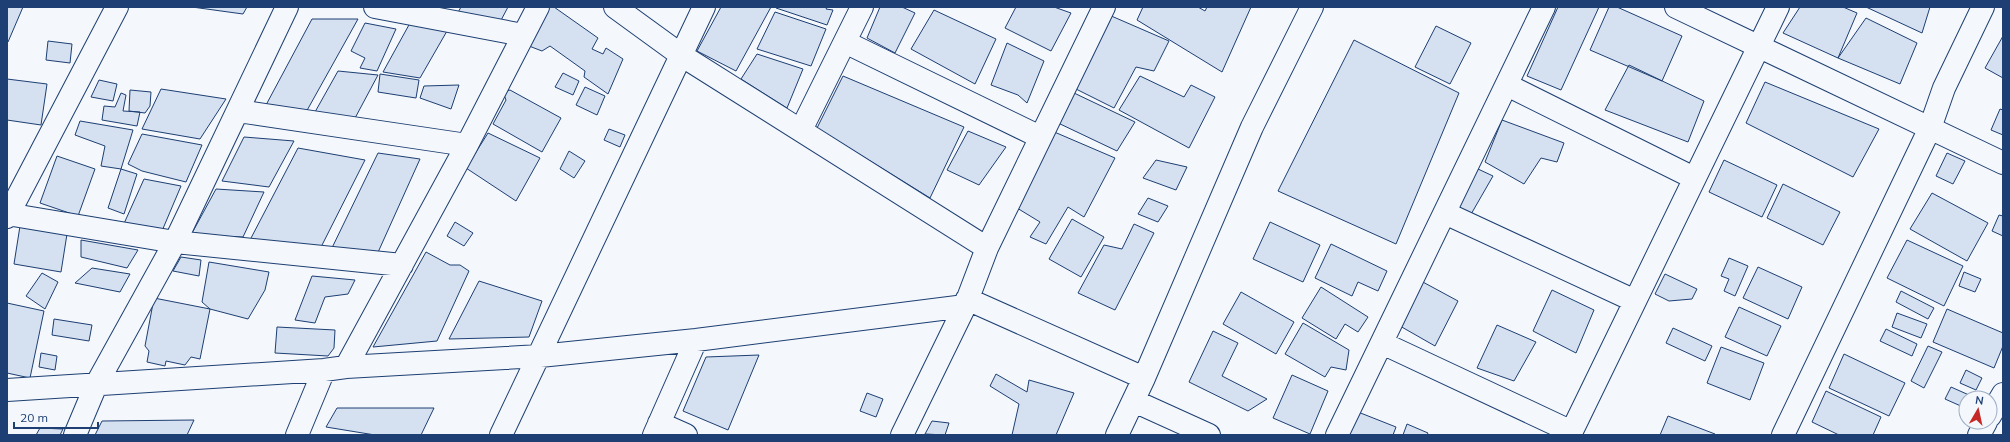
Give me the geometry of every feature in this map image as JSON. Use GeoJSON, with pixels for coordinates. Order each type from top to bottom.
{"type":"FeatureCollection","features":[{"type":"Feature","properties":{"kind":"street"},"geometry":{"type":"LineString","coordinates":[[117,7],[92,51],[8,215],[174,242],[402,265]]}},
{"type":"Feature","properties":{"kind":"street"},"geometry":{"type":"LineString","coordinates":[[75,435],[96,385],[174,242],[287,7]]}},
{"type":"Feature","properties":{"kind":"street"},"geometry":{"type":"LineString","coordinates":[[375,7],[524,35]]}},
{"type":"Feature","properties":{"kind":"street"},"geometry":{"type":"LineString","coordinates":[[346,367],[467,145],[538,7]]}},
{"type":"Feature","properties":{"kind":"street"},"geometry":{"type":"LineString","coordinates":[[615,7],[681,56],[987,248]]}},
{"type":"Feature","properties":{"kind":"street"},"geometry":{"type":"LineString","coordinates":[[501,435],[540,356],[704,7]]}},
{"type":"Feature","properties":{"kind":"street"},"geometry":{"type":"LineString","coordinates":[[801,130],[862,7]]}},
{"type":"Feature","properties":{"kind":"street"},"geometry":{"type":"LineString","coordinates":[[902,435],[966,302],[987,248],[1104,7]]}},
{"type":"Feature","properties":{"kind":"street"},"geometry":{"type":"LineString","coordinates":[[1117,435],[1134,401],[1252,127],[1312,7]]}},
{"type":"Feature","properties":{"kind":"street"},"geometry":{"type":"LineString","coordinates":[[1337,435],[1544,7]]}},
{"type":"Feature","properties":{"kind":"street"},"geometry":{"type":"LineString","coordinates":[[1676,7],[2003,163]]}},
{"type":"Feature","properties":{"kind":"street"},"geometry":{"type":"LineString","coordinates":[[1382,343],[1571,434],[1778,7]]}},
{"type":"Feature","properties":{"kind":"street"},"geometry":{"type":"LineString","coordinates":[[1783,435],[1930,128],[1944,88],[1983,7]]}},
{"type":"Feature","properties":{"kind":"street"},"geometry":{"type":"LineString","coordinates":[[845,42],[1040,137]]}},
{"type":"Feature","properties":{"kind":"street"},"geometry":{"type":"LineString","coordinates":[[1506,85],[1694,178]]}},
{"type":"Feature","properties":{"kind":"street"},"geometry":{"type":"LineString","coordinates":[[238,111],[467,145]]}},
{"type":"Feature","properties":{"kind":"street"},"geometry":{"type":"LineString","coordinates":[[1445,213],[1635,301]]}},
{"type":"Feature","properties":{"kind":"street"},"geometry":{"type":"LineString","coordinates":[[7,390],[324,370],[346,367],[540,356],[696,340],[966,302],[1144,378]]}},
{"type":"Feature","properties":{"kind":"street"},"geometry":{"type":"LineString","coordinates":[[686,435],[657,429],[696,340]]}},
{"type":"Feature","properties":{"kind":"street"},"geometry":{"type":"LineString","coordinates":[[297,435],[324,370]]}},
{"type":"Feature","properties":{"kind":"street"},"geometry":{"type":"LineString","coordinates":[[1134,401],[1209,435]]}},
{"type":"Feature","properties":{"kind":"building"},"geometry":{"type":"Polygon","coordinates":[[[7,7],[23,7],[8,42],[7,42],[7,7]]]}},
{"type":"Feature","properties":{"kind":"building"},"geometry":{"type":"Polygon","coordinates":[[[192,7],[247,7],[243,14],[192,7]]]}},
{"type":"Feature","properties":{"kind":"building"},"geometry":{"type":"Polygon","coordinates":[[[461,7],[508,7],[499,24],[456,16],[461,7]]]}},
{"type":"Feature","properties":{"kind":"building"},"geometry":{"type":"Polygon","coordinates":[[[547,7],[554,7],[598,38],[592,49],[603,54],[606,48],[623,59],[608,94],[584,77],[585,71],[550,46],[542,51],[529,46],[547,7]]]}},
{"type":"Feature","properties":{"kind":"building"},"geometry":{"type":"Polygon","coordinates":[[[721,7],[771,7],[736,71],[697,51],[721,7]]]}},
{"type":"Feature","properties":{"kind":"building"},"geometry":{"type":"Polygon","coordinates":[[[827,7],[826,9],[833,10],[827,25],[776,8],[827,7]]]}},
{"type":"Feature","properties":{"kind":"building"},"geometry":{"type":"Polygon","coordinates":[[[880,7],[902,7],[915,13],[895,53],[867,38],[880,7]]]}},
{"type":"Feature","properties":{"kind":"building"},"geometry":{"type":"Polygon","coordinates":[[[1016,7],[1054,7],[1071,13],[1051,51],[1005,28],[1016,7]]]}},
{"type":"Feature","properties":{"kind":"building"},"geometry":{"type":"Polygon","coordinates":[[[1143,7],[1198,7],[1205,11],[1207,7],[1251,7],[1222,72],[1137,20],[1143,7]]]}},
{"type":"Feature","properties":{"kind":"building"},"geometry":{"type":"Polygon","coordinates":[[[1558,7],[1599,7],[1561,90],[1527,76],[1558,7]]]}},
{"type":"Feature","properties":{"kind":"building"},"geometry":{"type":"Polygon","coordinates":[[[1609,7],[1617,7],[1682,36],[1662,81],[1590,50],[1609,7]]]}},
{"type":"Feature","properties":{"kind":"building"},"geometry":{"type":"Polygon","coordinates":[[[1800,7],[1843,7],[1857,13],[1838,58],[1783,33],[1800,7]]]}},
{"type":"Feature","properties":{"kind":"building"},"geometry":{"type":"Polygon","coordinates":[[[1866,7],[1930,7],[1922,33],[1866,7]]]}},
{"type":"Feature","properties":{"kind":"building"},"geometry":{"type":"Polygon","coordinates":[[[934,10],[996,39],[975,84],[911,49],[934,10]]]}},
{"type":"Feature","properties":{"kind":"building"},"geometry":{"type":"Polygon","coordinates":[[[775,12],[826,29],[811,66],[757,49],[775,12]]]}},
{"type":"Feature","properties":{"kind":"building"},"geometry":{"type":"Polygon","coordinates":[[[1109,15],[1169,41],[1154,71],[1136,67],[1114,108],[1076,89],[1109,15]]]}},
{"type":"Feature","properties":{"kind":"building"},"geometry":{"type":"Polygon","coordinates":[[[1866,18],[1917,43],[1900,84],[1838,58],[1866,18]]]}},
{"type":"Feature","properties":{"kind":"building"},"geometry":{"type":"Polygon","coordinates":[[[312,19],[358,19],[305,114],[266,105],[312,19]]]}},
{"type":"Feature","properties":{"kind":"building"},"geometry":{"type":"Polygon","coordinates":[[[365,23],[396,29],[377,71],[360,68],[365,58],[351,51],[365,23]]]}},
{"type":"Feature","properties":{"kind":"building"},"geometry":{"type":"Polygon","coordinates":[[[410,23],[447,31],[420,78],[383,72],[410,23]]]}},
{"type":"Feature","properties":{"kind":"building"},"geometry":{"type":"Polygon","coordinates":[[[1436,26],[1471,43],[1450,84],[1415,67],[1436,26]]]}},
{"type":"Feature","properties":{"kind":"building"},"geometry":{"type":"Polygon","coordinates":[[[2003,36],[2003,78],[1985,68],[2003,36]]]}},
{"type":"Feature","properties":{"kind":"building"},"geometry":{"type":"Polygon","coordinates":[[[1354,40],[1459,93],[1396,244],[1278,191],[1354,40]]]}},
{"type":"Feature","properties":{"kind":"building"},"geometry":{"type":"Polygon","coordinates":[[[48,41],[72,44],[70,63],[46,60],[48,41]]]}},
{"type":"Feature","properties":{"kind":"building"},"geometry":{"type":"Polygon","coordinates":[[[1007,43],[1044,61],[1027,103],[1018,95],[991,85],[1007,43]]]}},
{"type":"Feature","properties":{"kind":"building"},"geometry":{"type":"Polygon","coordinates":[[[757,54],[803,69],[787,108],[741,79],[757,54]]]}},
{"type":"Feature","properties":{"kind":"building"},"geometry":{"type":"Polygon","coordinates":[[[1629,65],[1704,101],[1688,142],[1605,110],[1629,65]]]}},
{"type":"Feature","properties":{"kind":"building"},"geometry":{"type":"Polygon","coordinates":[[[338,71],[378,75],[354,120],[315,112],[338,71]]]}},
{"type":"Feature","properties":{"kind":"building"},"geometry":{"type":"Polygon","coordinates":[[[563,73],[579,81],[573,95],[555,87],[563,73]]]}},
{"type":"Feature","properties":{"kind":"building"},"geometry":{"type":"Polygon","coordinates":[[[380,74],[419,80],[416,98],[378,92],[380,74]]]}},
{"type":"Feature","properties":{"kind":"building"},"geometry":{"type":"Polygon","coordinates":[[[843,76],[964,127],[930,198],[817,128],[843,76]]]}},
{"type":"Feature","properties":{"kind":"building"},"geometry":{"type":"Polygon","coordinates":[[[1140,76],[1184,97],[1191,85],[1215,97],[1189,148],[1119,110],[1140,76]]]}},
{"type":"Feature","properties":{"kind":"building"},"geometry":{"type":"Polygon","coordinates":[[[7,79],[47,84],[41,125],[7,120],[7,79]]]}},
{"type":"Feature","properties":{"kind":"building"},"geometry":{"type":"Polygon","coordinates":[[[99,80],[117,84],[113,101],[91,97],[99,80]]]}},
{"type":"Feature","properties":{"kind":"building"},"geometry":{"type":"Polygon","coordinates":[[[1765,82],[1879,129],[1853,177],[1746,123],[1765,82]]]}},
{"type":"Feature","properties":{"kind":"building"},"geometry":{"type":"Polygon","coordinates":[[[459,85],[451,109],[420,98],[424,86],[459,85]]]}},
{"type":"Feature","properties":{"kind":"building"},"geometry":{"type":"Polygon","coordinates":[[[585,87],[605,96],[597,115],[576,105],[585,87]]]}},
{"type":"Feature","properties":{"kind":"building"},"geometry":{"type":"Polygon","coordinates":[[[161,89],[226,99],[200,139],[142,129],[161,89]]]}},
{"type":"Feature","properties":{"kind":"building"},"geometry":{"type":"Polygon","coordinates":[[[130,90],[151,92],[150,106],[145,113],[129,111],[130,90]]]}},
{"type":"Feature","properties":{"kind":"building"},"geometry":{"type":"Polygon","coordinates":[[[510,90],[561,118],[542,152],[493,124],[506,100],[503,92],[510,90]]]}},
{"type":"Feature","properties":{"kind":"building"},"geometry":{"type":"Polygon","coordinates":[[[121,93],[126,95],[123,111],[140,112],[137,126],[102,120],[104,106],[115,107],[121,93]]]}},
{"type":"Feature","properties":{"kind":"building"},"geometry":{"type":"Polygon","coordinates":[[[1074,93],[1135,122],[1117,151],[1056,122],[1074,93]]]}},
{"type":"Feature","properties":{"kind":"building"},"geometry":{"type":"Polygon","coordinates":[[[2000,109],[2003,110],[2003,135],[1991,130],[2000,109]]]}},
{"type":"Feature","properties":{"kind":"building"},"geometry":{"type":"Polygon","coordinates":[[[1502,120],[1564,143],[1557,162],[1541,158],[1524,184],[1485,162],[1502,120]]]}},
{"type":"Feature","properties":{"kind":"building"},"geometry":{"type":"Polygon","coordinates":[[[80,121],[133,130],[121,169],[101,166],[105,146],[75,135],[80,121]]]}},
{"type":"Feature","properties":{"kind":"building"},"geometry":{"type":"Polygon","coordinates":[[[609,129],[625,135],[620,147],[604,140],[609,129]]]}},
{"type":"Feature","properties":{"kind":"building"},"geometry":{"type":"Polygon","coordinates":[[[968,131],[1006,147],[979,185],[947,170],[968,131]]]}},
{"type":"Feature","properties":{"kind":"building"},"geometry":{"type":"Polygon","coordinates":[[[1052,131],[1115,158],[1084,217],[1068,207],[1046,244],[1030,237],[1040,222],[1017,208],[1052,131]]]}},
{"type":"Feature","properties":{"kind":"building"},"geometry":{"type":"Polygon","coordinates":[[[488,133],[540,158],[516,201],[466,168],[488,133]]]}},
{"type":"Feature","properties":{"kind":"building"},"geometry":{"type":"Polygon","coordinates":[[[142,134],[202,145],[186,182],[142,171],[128,164],[142,134]]]}},
{"type":"Feature","properties":{"kind":"building"},"geometry":{"type":"Polygon","coordinates":[[[244,137],[294,141],[269,187],[222,181],[244,137]]]}},
{"type":"Feature","properties":{"kind":"building"},"geometry":{"type":"Polygon","coordinates":[[[298,148],[365,160],[317,255],[250,240],[298,148]]]}},
{"type":"Feature","properties":{"kind":"building"},"geometry":{"type":"Polygon","coordinates":[[[569,151],[585,161],[574,178],[560,169],[569,151]]]}},
{"type":"Feature","properties":{"kind":"building"},"geometry":{"type":"Polygon","coordinates":[[[378,153],[420,159],[375,259],[329,254],[378,153]]]}},
{"type":"Feature","properties":{"kind":"building"},"geometry":{"type":"Polygon","coordinates":[[[1947,153],[1965,161],[1953,184],[1936,176],[1947,153]]]}},
{"type":"Feature","properties":{"kind":"building"},"geometry":{"type":"Polygon","coordinates":[[[57,156],[95,169],[78,216],[40,203],[57,156]]]}},
{"type":"Feature","properties":{"kind":"building"},"geometry":{"type":"Polygon","coordinates":[[[1156,160],[1187,167],[1176,190],[1143,178],[1156,160]]]}},
{"type":"Feature","properties":{"kind":"building"},"geometry":{"type":"Polygon","coordinates":[[[1724,160],[1777,185],[1762,217],[1709,192],[1724,160]]]}},
{"type":"Feature","properties":{"kind":"building"},"geometry":{"type":"Polygon","coordinates":[[[121,169],[137,174],[124,214],[108,208],[121,169]]]}},
{"type":"Feature","properties":{"kind":"building"},"geometry":{"type":"Polygon","coordinates":[[[1478,169],[1493,176],[1470,216],[1456,209],[1478,169]]]}},
{"type":"Feature","properties":{"kind":"building"},"geometry":{"type":"Polygon","coordinates":[[[144,179],[181,186],[159,238],[122,228],[144,179]]]}},
{"type":"Feature","properties":{"kind":"building"},"geometry":{"type":"Polygon","coordinates":[[[1783,184],[1840,212],[1823,245],[1767,218],[1783,184]]]}},
{"type":"Feature","properties":{"kind":"building"},"geometry":{"type":"Polygon","coordinates":[[[216,189],[264,192],[243,237],[191,235],[216,189]]]}},
{"type":"Feature","properties":{"kind":"building"},"geometry":{"type":"Polygon","coordinates":[[[1932,193],[1988,223],[1967,261],[1910,229],[1932,193]]]}},
{"type":"Feature","properties":{"kind":"building"},"geometry":{"type":"Polygon","coordinates":[[[1148,198],[1168,206],[1158,222],[1138,214],[1148,198]]]}},
{"type":"Feature","properties":{"kind":"building"},"geometry":{"type":"Polygon","coordinates":[[[1999,215],[2003,216],[2003,236],[1992,231],[1999,215]]]}},
{"type":"Feature","properties":{"kind":"building"},"geometry":{"type":"Polygon","coordinates":[[[1072,219],[1104,237],[1081,277],[1049,259],[1072,219]]]}},
{"type":"Feature","properties":{"kind":"building"},"geometry":{"type":"Polygon","coordinates":[[[455,222],[473,233],[464,246],[447,236],[455,222]]]}},
{"type":"Feature","properties":{"kind":"building"},"geometry":{"type":"Polygon","coordinates":[[[1270,222],[1320,245],[1303,282],[1253,259],[1270,222]]]}},
{"type":"Feature","properties":{"kind":"building"},"geometry":{"type":"Polygon","coordinates":[[[1134,224],[1154,233],[1115,310],[1078,293],[1104,245],[1122,249],[1134,224]]]}},
{"type":"Feature","properties":{"kind":"building"},"geometry":{"type":"Polygon","coordinates":[[[20,226],[67,234],[61,272],[14,264],[20,226]]]}},
{"type":"Feature","properties":{"kind":"building"},"geometry":{"type":"Polygon","coordinates":[[[81,240],[138,250],[127,268],[81,257],[81,240]]]}},
{"type":"Feature","properties":{"kind":"building"},"geometry":{"type":"Polygon","coordinates":[[[1907,240],[1963,266],[1944,306],[1887,278],[1907,240]]]}},
{"type":"Feature","properties":{"kind":"building"},"geometry":{"type":"Polygon","coordinates":[[[1331,244],[1387,271],[1378,291],[1358,282],[1352,296],[1315,278],[1331,244]]]}},
{"type":"Feature","properties":{"kind":"building"},"geometry":{"type":"Polygon","coordinates":[[[426,252],[450,265],[460,265],[469,271],[437,341],[373,347],[426,252]]]}},
{"type":"Feature","properties":{"kind":"building"},"geometry":{"type":"Polygon","coordinates":[[[181,257],[201,260],[199,276],[173,271],[181,257]]]}},
{"type":"Feature","properties":{"kind":"building"},"geometry":{"type":"Polygon","coordinates":[[[1729,258],[1748,266],[1735,296],[1724,291],[1729,279],[1721,276],[1729,258]]]}},
{"type":"Feature","properties":{"kind":"building"},"geometry":{"type":"Polygon","coordinates":[[[209,262],[269,272],[265,290],[248,319],[210,309],[202,302],[209,262]]]}},
{"type":"Feature","properties":{"kind":"building"},"geometry":{"type":"Polygon","coordinates":[[[1758,267],[1802,287],[1788,319],[1743,298],[1758,267]]]}},
{"type":"Feature","properties":{"kind":"building"},"geometry":{"type":"Polygon","coordinates":[[[92,268],[130,274],[120,292],[75,283],[92,268]]]}},
{"type":"Feature","properties":{"kind":"building"},"geometry":{"type":"Polygon","coordinates":[[[1964,272],[1981,279],[1975,292],[1959,286],[1964,272]]]}},
{"type":"Feature","properties":{"kind":"building"},"geometry":{"type":"Polygon","coordinates":[[[42,273],[58,282],[45,309],[26,296],[42,273]]]}},
{"type":"Feature","properties":{"kind":"building"},"geometry":{"type":"Polygon","coordinates":[[[1665,274],[1697,289],[1692,299],[1669,301],[1655,294],[1665,274]]]}},
{"type":"Feature","properties":{"kind":"building"},"geometry":{"type":"Polygon","coordinates":[[[312,276],[355,280],[348,294],[325,297],[315,323],[295,320],[312,276]]]}},
{"type":"Feature","properties":{"kind":"building"},"geometry":{"type":"Polygon","coordinates":[[[479,281],[542,301],[529,337],[449,339],[479,281]]]}},
{"type":"Feature","properties":{"kind":"building"},"geometry":{"type":"Polygon","coordinates":[[[1421,281],[1458,301],[1435,346],[1400,326],[1421,281]]]}},
{"type":"Feature","properties":{"kind":"building"},"geometry":{"type":"Polygon","coordinates":[[[1321,287],[1368,317],[1358,332],[1345,324],[1336,339],[1302,318],[1321,287]]]}},
{"type":"Feature","properties":{"kind":"building"},"geometry":{"type":"Polygon","coordinates":[[[1552,290],[1594,310],[1576,353],[1533,331],[1552,290]]]}},
{"type":"Feature","properties":{"kind":"building"},"geometry":{"type":"Polygon","coordinates":[[[1901,291],[1934,308],[1928,319],[1896,302],[1901,291]]]}},
{"type":"Feature","properties":{"kind":"building"},"geometry":{"type":"Polygon","coordinates":[[[1241,292],[1294,322],[1276,354],[1223,324],[1241,292]]]}},
{"type":"Feature","properties":{"kind":"building"},"geometry":{"type":"Polygon","coordinates":[[[154,298],[210,309],[200,359],[191,357],[185,365],[166,361],[165,366],[147,362],[149,351],[145,346],[154,298]]]}},
{"type":"Feature","properties":{"kind":"building"},"geometry":{"type":"Polygon","coordinates":[[[7,303],[44,311],[30,378],[7,373],[7,303]]]}},
{"type":"Feature","properties":{"kind":"building"},"geometry":{"type":"Polygon","coordinates":[[[1739,307],[1781,326],[1767,356],[1725,337],[1739,307]]]}},
{"type":"Feature","properties":{"kind":"building"},"geometry":{"type":"Polygon","coordinates":[[[1947,309],[2003,333],[2003,346],[1994,368],[1933,342],[1947,309]]]}},
{"type":"Feature","properties":{"kind":"building"},"geometry":{"type":"Polygon","coordinates":[[[1897,313],[1927,324],[1921,338],[1892,327],[1897,313]]]}},
{"type":"Feature","properties":{"kind":"building"},"geometry":{"type":"Polygon","coordinates":[[[54,319],[92,325],[89,341],[52,335],[54,319]]]}},
{"type":"Feature","properties":{"kind":"building"},"geometry":{"type":"Polygon","coordinates":[[[1303,323],[1349,350],[1346,370],[1331,367],[1325,377],[1285,354],[1303,323]]]}},
{"type":"Feature","properties":{"kind":"building"},"geometry":{"type":"Polygon","coordinates":[[[1497,325],[1536,342],[1514,381],[1477,368],[1497,325]]]}},
{"type":"Feature","properties":{"kind":"building"},"geometry":{"type":"Polygon","coordinates":[[[277,327],[335,330],[334,348],[328,356],[275,353],[277,327]]]}},
{"type":"Feature","properties":{"kind":"building"},"geometry":{"type":"Polygon","coordinates":[[[1673,328],[1712,346],[1705,361],[1666,343],[1673,328]]]}},
{"type":"Feature","properties":{"kind":"building"},"geometry":{"type":"Polygon","coordinates":[[[1886,329],[1917,344],[1912,356],[1880,341],[1886,329]]]}},
{"type":"Feature","properties":{"kind":"building"},"geometry":{"type":"Polygon","coordinates":[[[1213,331],[1238,343],[1222,376],[1267,399],[1248,411],[1189,382],[1213,331]]]}},
{"type":"Feature","properties":{"kind":"building"},"geometry":{"type":"Polygon","coordinates":[[[1928,346],[1942,352],[1924,388],[1911,381],[1928,346]]]}},
{"type":"Feature","properties":{"kind":"building"},"geometry":{"type":"Polygon","coordinates":[[[1721,347],[1764,363],[1750,400],[1707,383],[1721,347]]]}},
{"type":"Feature","properties":{"kind":"building"},"geometry":{"type":"Polygon","coordinates":[[[41,353],[57,356],[55,370],[39,367],[41,353]]]}},
{"type":"Feature","properties":{"kind":"building"},"geometry":{"type":"Polygon","coordinates":[[[1844,354],[1905,383],[1889,416],[1829,388],[1844,354]]]}},
{"type":"Feature","properties":{"kind":"building"},"geometry":{"type":"Polygon","coordinates":[[[759,355],[728,430],[683,411],[706,357],[759,355]]]}},
{"type":"Feature","properties":{"kind":"building"},"geometry":{"type":"Polygon","coordinates":[[[1966,370],[1982,378],[1976,390],[1960,383],[1966,370]]]}},
{"type":"Feature","properties":{"kind":"building"},"geometry":{"type":"Polygon","coordinates":[[[996,374],[1027,392],[1029,380],[1074,393],[1056,435],[1012,435],[1019,404],[990,386],[996,374]]]}},
{"type":"Feature","properties":{"kind":"building"},"geometry":{"type":"Polygon","coordinates":[[[1292,375],[1328,391],[1310,434],[1273,418],[1292,375]]]}},
{"type":"Feature","properties":{"kind":"building"},"geometry":{"type":"Polygon","coordinates":[[[1951,387],[1958,390],[1958,405],[1945,399],[1951,387]]]}},
{"type":"Feature","properties":{"kind":"building"},"geometry":{"type":"Polygon","coordinates":[[[1826,391],[1881,417],[1873,435],[1839,435],[1812,422],[1826,391]]]}},
{"type":"Feature","properties":{"kind":"building"},"geometry":{"type":"Polygon","coordinates":[[[867,393],[883,399],[876,417],[860,411],[867,393]]]}},
{"type":"Feature","properties":{"kind":"building"},"geometry":{"type":"Polygon","coordinates":[[[337,408],[434,408],[421,435],[375,435],[326,427],[337,408]]]}},
{"type":"Feature","properties":{"kind":"building"},"geometry":{"type":"Polygon","coordinates":[[[1358,412],[1396,427],[1393,435],[1349,435],[1358,412]]]}},
{"type":"Feature","properties":{"kind":"building"},"geometry":{"type":"Polygon","coordinates":[[[1668,416],[1715,434],[1715,435],[1660,435],[1668,416]]]}},
{"type":"Feature","properties":{"kind":"building"},"geometry":{"type":"Polygon","coordinates":[[[194,420],[187,435],[95,435],[102,421],[194,420]]]}},
{"type":"Feature","properties":{"kind":"building"},"geometry":{"type":"Polygon","coordinates":[[[932,421],[949,423],[945,435],[925,434],[932,421]]]}},
{"type":"Feature","properties":{"kind":"building"},"geometry":{"type":"Polygon","coordinates":[[[1407,424],[1428,433],[1427,435],[1403,435],[1407,424]]]}},
{"type":"Feature","properties":{"kind":"building"},"geometry":{"type":"Polygon","coordinates":[[[40,428],[63,429],[60,435],[36,435],[40,428]]]}}]}
